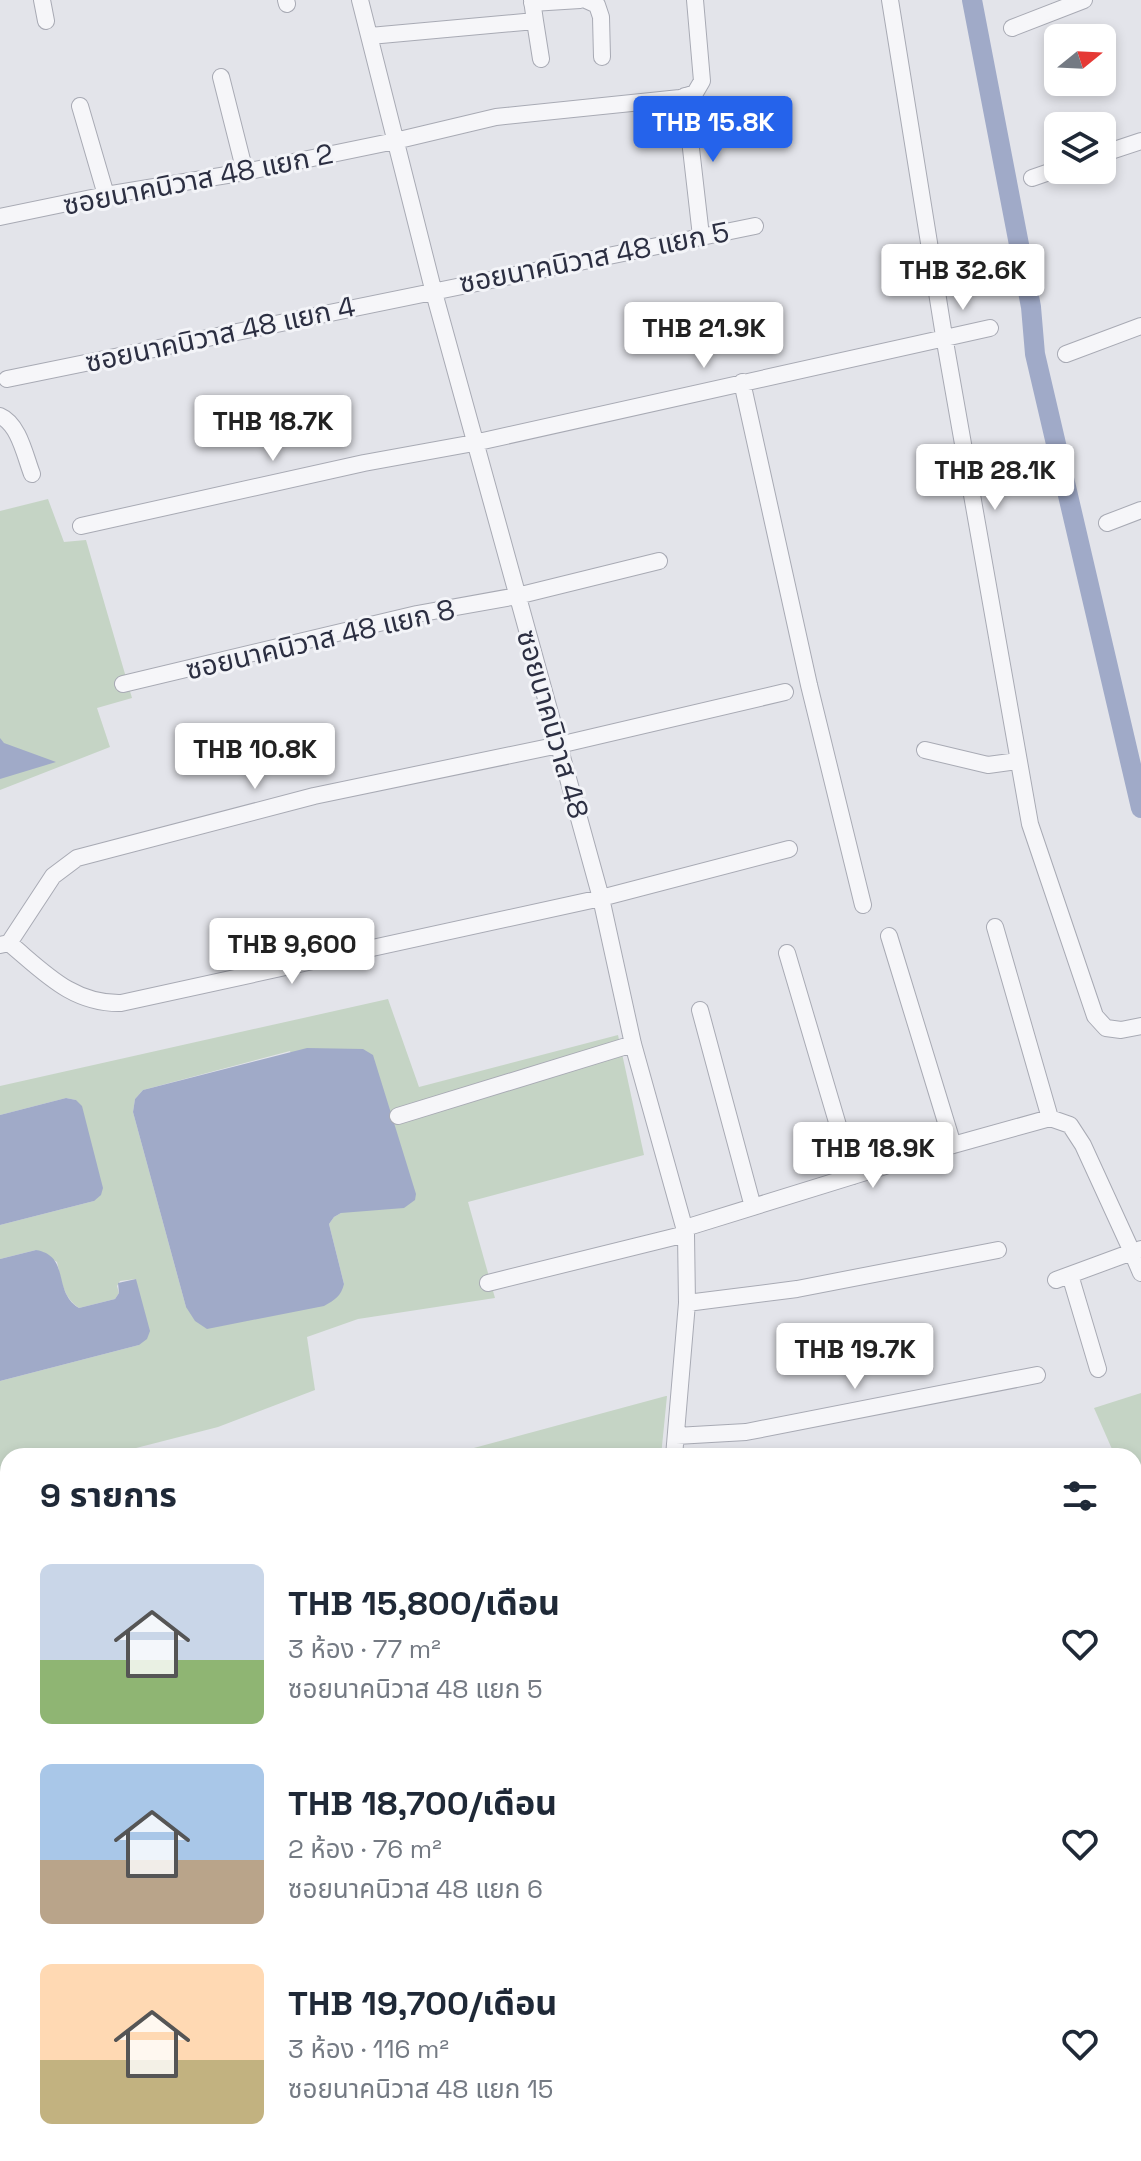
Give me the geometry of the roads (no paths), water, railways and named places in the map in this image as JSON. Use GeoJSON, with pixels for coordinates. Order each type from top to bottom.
{"type":"FeatureCollection","features":[{"type":"Feature","properties":{"kind":"street"},"geometry":{"type":"LineString","coordinates":[[42,0],[46,21]]}},
{"type":"Feature","properties":{"kind":"street","name":"ซอยนาคนิวาส 48"},"geometry":{"type":"LineString","coordinates":[[360,0],[433,289],[601,898],[633,1044],[686,1231],[687,1303],[675,1448]]}},
{"type":"Feature","properties":{"kind":"street"},"geometry":{"type":"LineString","coordinates":[[541,59],[532,1],[583,0],[597,5],[601,17],[602,57]]}},
{"type":"Feature","properties":{"kind":"street"},"geometry":{"type":"LineString","coordinates":[[695,0],[702,81],[695,93],[685,96],[701,236]]}},
{"type":"Feature","properties":{"kind":"street"},"geometry":{"type":"LineString","coordinates":[[890,0],[944,336],[1030,824],[1095,1016],[1106,1028],[1121,1030],[1141,1026]]}},
{"type":"Feature","properties":{"kind":"street"},"geometry":{"type":"LineString","coordinates":[[1012,28],[1084,0]]}},
{"type":"Feature","properties":{"kind":"street"},"geometry":{"type":"LineString","coordinates":[[370,36],[535,21]]}},
{"type":"Feature","properties":{"kind":"street"},"geometry":{"type":"LineString","coordinates":[[221,77],[245,172]]}},
{"type":"Feature","properties":{"kind":"street","name":"ซอยนาคนิวาส 48 แยก 2"},"geometry":{"type":"LineString","coordinates":[[0,217],[106,195],[245,172],[496,117],[685,96]]}},
{"type":"Feature","properties":{"kind":"street"},"geometry":{"type":"LineString","coordinates":[[80,106],[106,195]]}},
{"type":"Feature","properties":{"kind":"street"},"geometry":{"type":"LineString","coordinates":[[1116,149],[1141,141]]}},
{"type":"Feature","properties":{"kind":"street"},"geometry":{"type":"LineString","coordinates":[[1032,178],[1044,174]]}},
{"type":"Feature","properties":{"kind":"street","name":"ซอยนาคนิวาส 48 แยก 5"},"geometry":{"type":"LineString","coordinates":[[433,289],[755,226]]}},
{"type":"Feature","properties":{"kind":"street","name":"ซอยนาคนิวาส 48 แยก 4"},"geometry":{"type":"LineString","coordinates":[[7,379],[433,289]]}},
{"type":"Feature","properties":{"kind":"street"},"geometry":{"type":"LineString","coordinates":[[1066,354],[1141,326]]}},
{"type":"Feature","properties":{"kind":"street"},"geometry":{"type":"LineString","coordinates":[[81,526],[364,463],[474,443],[990,328]]}},
{"type":"Feature","properties":{"kind":"street"},"geometry":{"type":"LineString","coordinates":[[742,382],[809,685],[863,905]]}},
{"type":"Feature","properties":{"kind":"street"},"geometry":{"type":"LineString","coordinates":[[0,416],[14,428],[32,474]]}},
{"type":"Feature","properties":{"kind":"street"},"geometry":{"type":"LineString","coordinates":[[1107,523],[1141,510]]}},
{"type":"Feature","properties":{"kind":"street","name":"ซอยนาคนิวาส 48 แยก 8"},"geometry":{"type":"LineString","coordinates":[[123,684],[417,614],[517,596],[659,561]]}},
{"type":"Feature","properties":{"kind":"street"},"geometry":{"type":"LineString","coordinates":[[785,692],[559,745],[314,796],[77,858],[53,876],[4,944],[77,996],[102,1003],[121,1003],[601,898],[789,849]]}},
{"type":"Feature","properties":{"kind":"street"},"geometry":{"type":"LineString","coordinates":[[925,750],[988,765],[1018,761]]}},
{"type":"Feature","properties":{"kind":"street"},"geometry":{"type":"LineString","coordinates":[[995,927],[1050,1118]]}},
{"type":"Feature","properties":{"kind":"street"},"geometry":{"type":"LineString","coordinates":[[889,936],[953,1145]]}},
{"type":"Feature","properties":{"kind":"street"},"geometry":{"type":"LineString","coordinates":[[787,953],[853,1176]]}},
{"type":"Feature","properties":{"kind":"street"},"geometry":{"type":"LineString","coordinates":[[700,1010],[753,1207]]}},
{"type":"Feature","properties":{"kind":"street"},"geometry":{"type":"LineString","coordinates":[[398,1116],[633,1044]]}},
{"type":"Feature","properties":{"kind":"street"},"geometry":{"type":"LineString","coordinates":[[488,1283],[686,1231],[753,1207],[1050,1118],[1070,1125],[1083,1145],[1137,1251],[1141,1273]]}},
{"type":"Feature","properties":{"kind":"street"},"geometry":{"type":"LineString","coordinates":[[687,1303],[797,1289],[998,1250]]}},
{"type":"Feature","properties":{"kind":"street"},"geometry":{"type":"LineString","coordinates":[[1098,1369],[1063,1277],[1137,1251]]}},
{"type":"Feature","properties":{"kind":"street"},"geometry":{"type":"LineString","coordinates":[[676,1436],[746,1432],[1037,1375]]}},
{"type":"Feature","properties":{"kind":"water"},"geometry":{"type":"Polygon","coordinates":[[[0,738],[4,743],[56,762],[0,779],[0,738]]]}},
{"type":"Feature","properties":{"kind":"water"},"geometry":{"type":"Polygon","coordinates":[[[307,1048],[363,1049],[373,1055],[416,1194],[415,1200],[404,1208],[341,1213],[334,1217],[329,1224],[344,1284],[331,1302],[324,1306],[207,1329],[195,1321],[186,1307],[133,1112],[135,1099],[143,1090],[307,1048]]]}},
{"type":"Feature","properties":{"kind":"water"},"geometry":{"type":"Polygon","coordinates":[[[66,1098],[76,1100],[82,1106],[103,1188],[101,1195],[94,1201],[0,1225],[0,1115],[66,1098]]]}},
{"type":"Feature","properties":{"kind":"water"},"geometry":{"type":"Polygon","coordinates":[[[36,1250],[54,1259],[66,1293],[79,1308],[115,1299],[119,1293],[118,1283],[136,1279],[150,1331],[147,1339],[139,1345],[0,1381],[0,1259],[36,1250]]]}},
{"type":"Feature","properties":{"kind":"waterway"},"geometry":{"type":"LineString","coordinates":[[972,0],[1031,307],[1035,354],[1141,808]]}}]}
